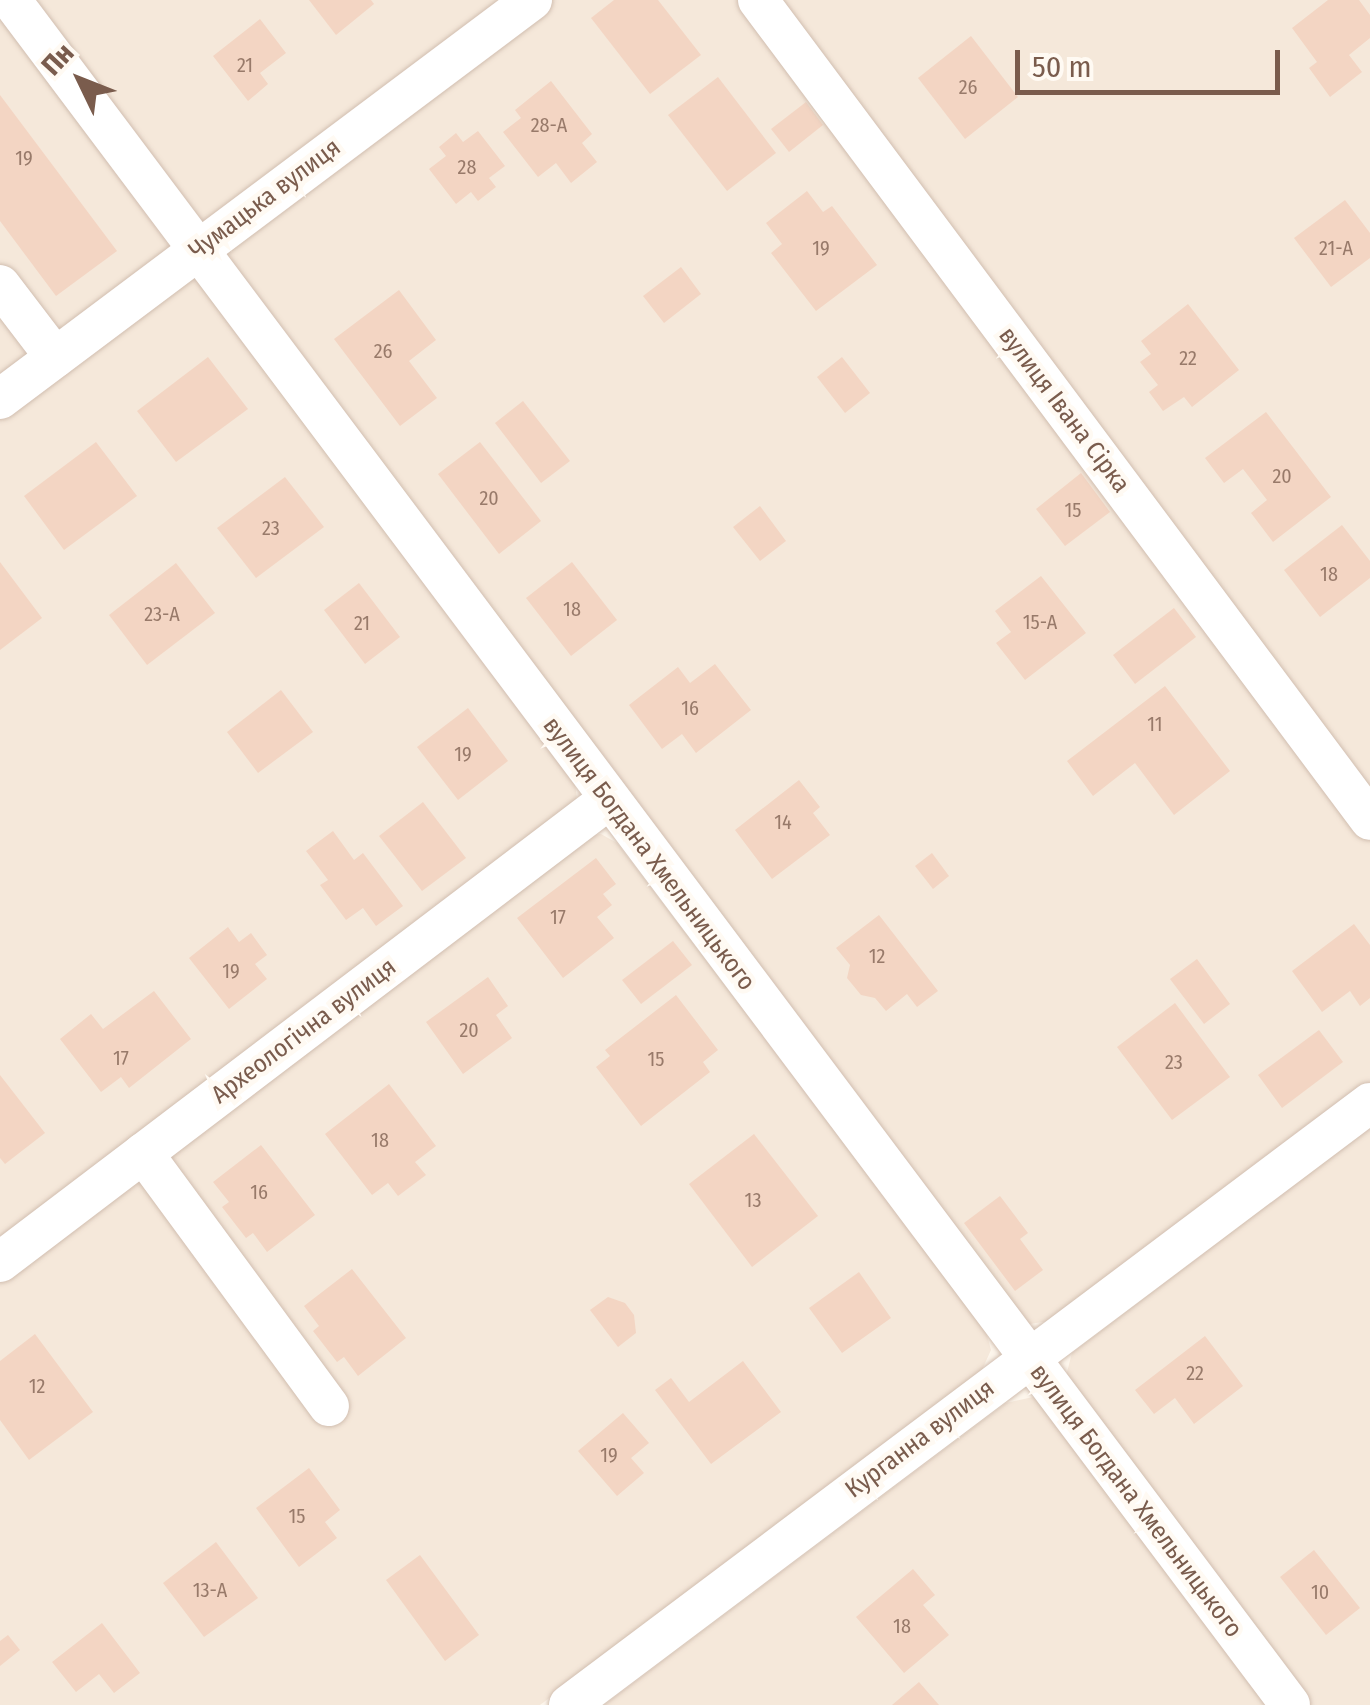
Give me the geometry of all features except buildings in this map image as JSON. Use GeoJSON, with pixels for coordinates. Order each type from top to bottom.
{"type":"FeatureCollection","features":[{"type":"Feature","properties":{"kind":"street","name":"вулиця Богдана Хмельницького"},"geometry":{"type":"LineString","coordinates":[[12,0],[1290,1705]]}},
{"type":"Feature","properties":{"kind":"street","name":"Чумацька вулиця"},"geometry":{"type":"LineString","coordinates":[[0,399],[532,0]]}},
{"type":"Feature","properties":{"kind":"street","name":"вулиця Івана Сірка"},"geometry":{"type":"LineString","coordinates":[[758,0],[1370,820]]}},
{"type":"Feature","properties":{"kind":"street"},"geometry":{"type":"LineString","coordinates":[[0,285],[55,357]]}},
{"type":"Feature","properties":{"kind":"street","name":"Археологічна вулиця"},"geometry":{"type":"LineString","coordinates":[[0,1262],[608,800]]}},
{"type":"Feature","properties":{"kind":"street","name":"Курганна вулиця"},"geometry":{"type":"LineString","coordinates":[[568,1705],[1370,1103]]}},
{"type":"Feature","properties":{"kind":"street"},"geometry":{"type":"LineString","coordinates":[[143,1153],[330,1406]]}},
{"type":"Feature","properties":{"kind":"shaded area"},"geometry":{"type":"Polygon","coordinates":[[[0,0],[744,0],[1370,840],[1370,1087],[1056,1320],[1029,1324],[1011,1308],[575,783],[577,800],[0,1245],[0,0]]]}},
{"type":"Feature","properties":{"kind":"shaded area"},"geometry":{"type":"Polygon","coordinates":[[[771,0],[1370,0],[1370,798],[771,0]]]}},
{"type":"Feature","properties":{"kind":"shaded area"},"geometry":{"type":"Polygon","coordinates":[[[601,834],[617,843],[985,1328],[991,1350],[981,1372],[540,1705],[0,1705],[0,1278],[583,836],[601,834]]]}},
{"type":"Feature","properties":{"kind":"shaded area"},"geometry":{"type":"Polygon","coordinates":[[[1370,1127],[1370,1705],[1305,1705],[1066,1376],[1072,1353],[1370,1127]]]}},
{"type":"Feature","properties":{"kind":"shaded area"},"geometry":{"type":"Polygon","coordinates":[[[1033,1397],[1055,1409],[1276,1705],[604,1705],[1006,1403],[1033,1397]]]}}]}
